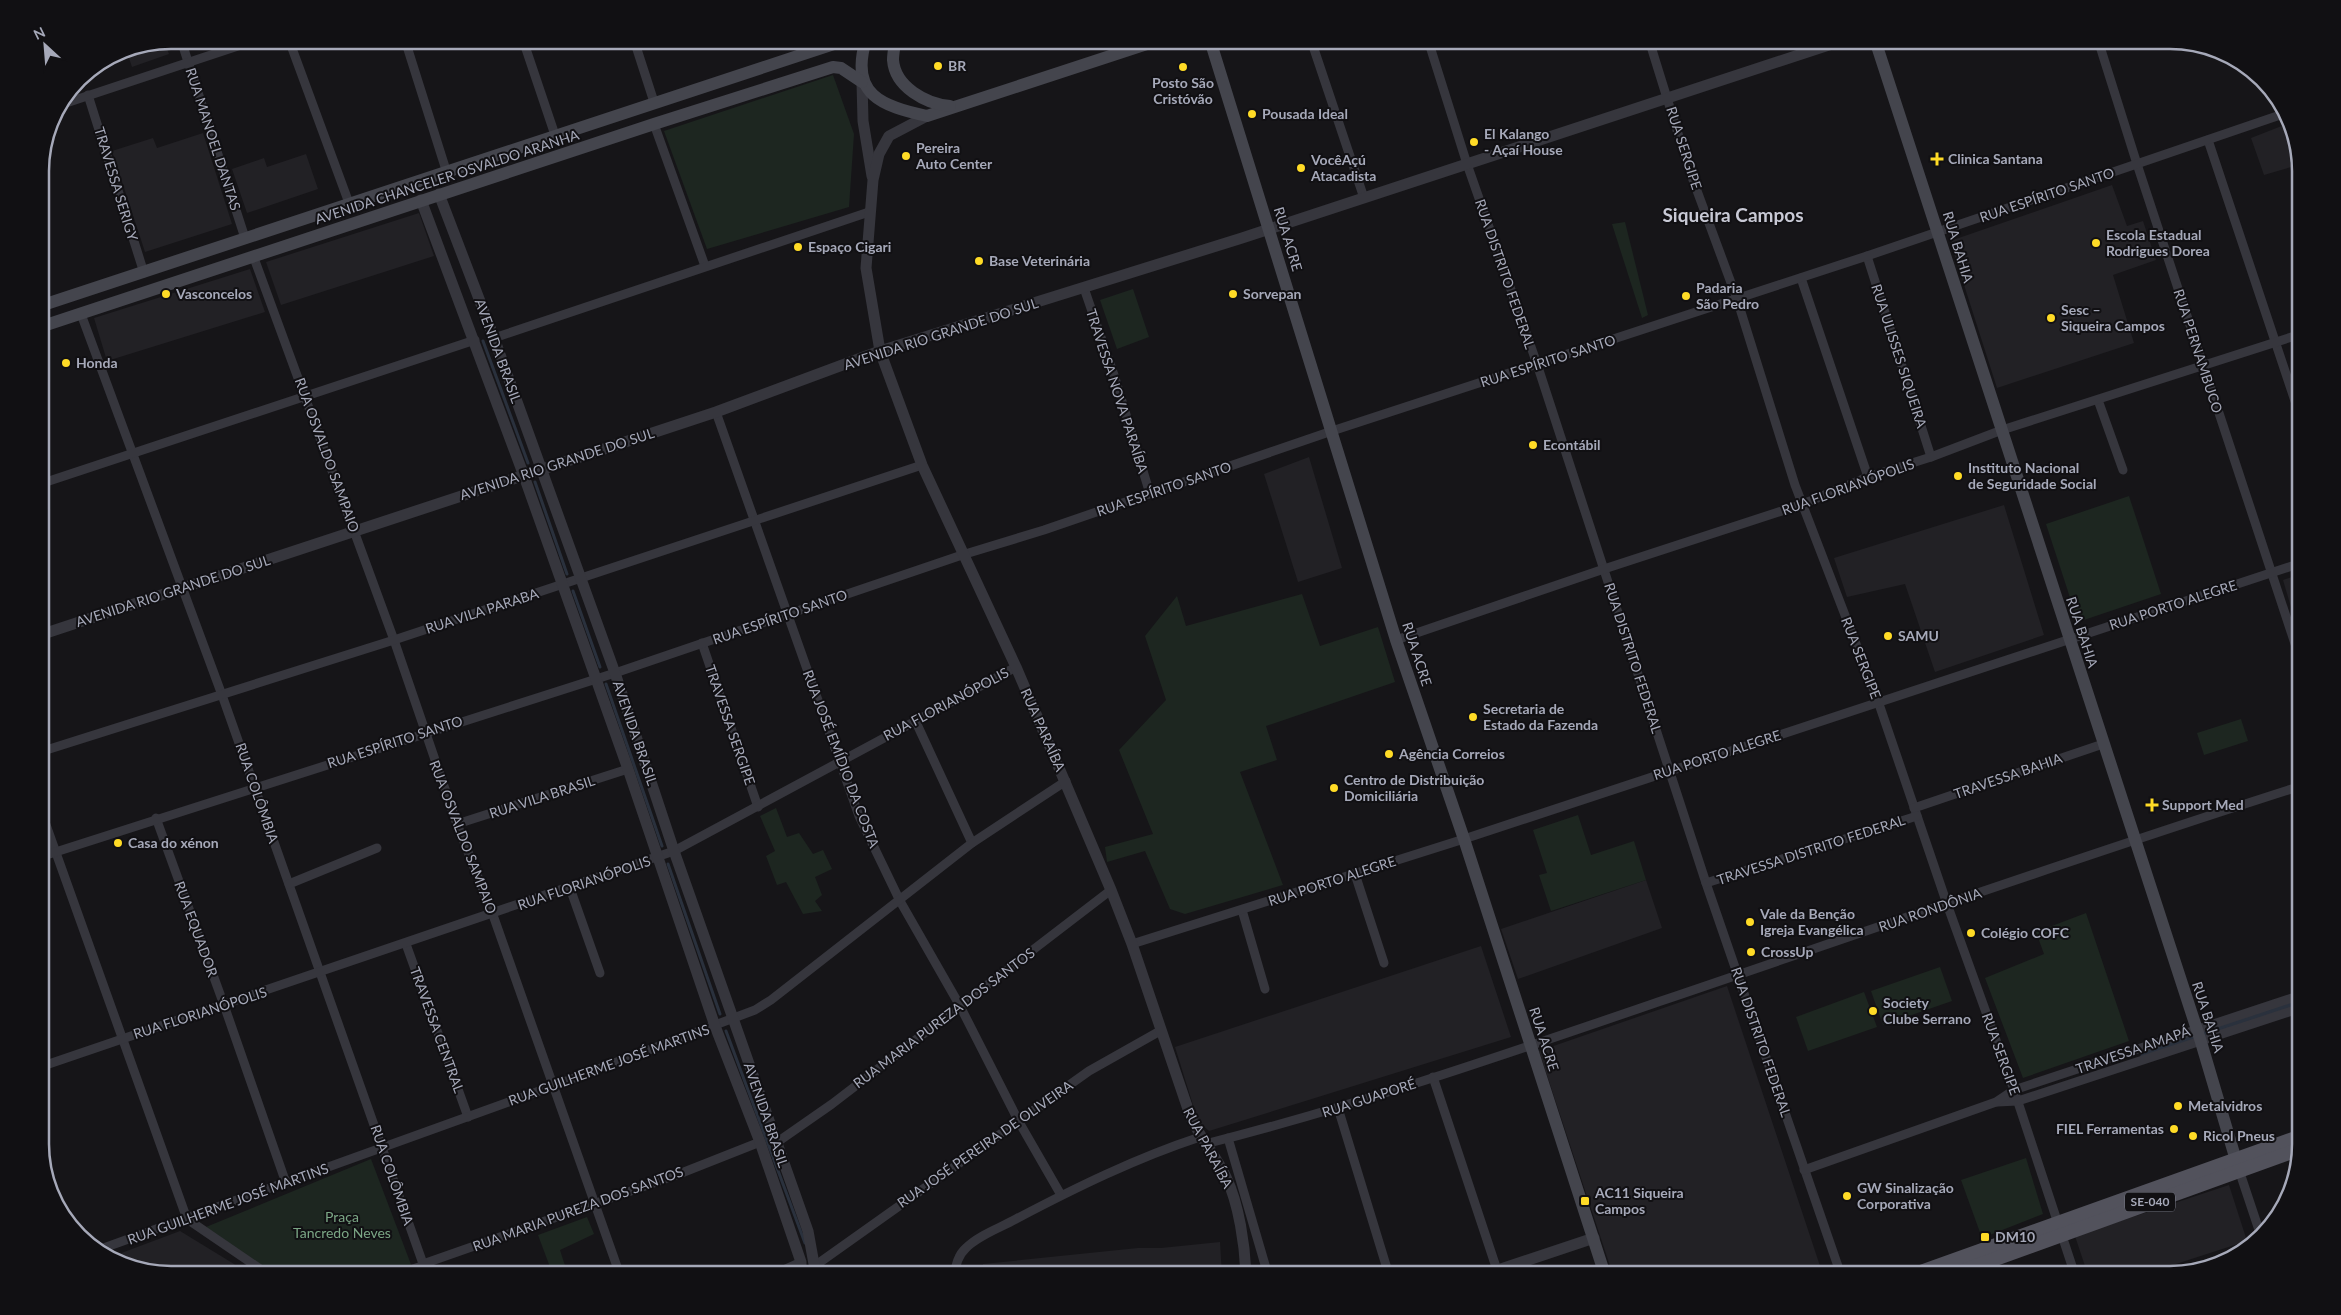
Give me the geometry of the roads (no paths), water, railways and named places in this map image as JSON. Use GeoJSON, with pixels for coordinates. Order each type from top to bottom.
{"type":"FeatureCollection","features":[{"type":"Feature","properties":{"kind":"main road","name":"AVENIDA CHANCELER OSVALDO ARANHA"},"geometry":{"type":"LineString","coordinates":[[49,303],[144,273],[446,170],[817,49]]}},
{"type":"Feature","properties":{"kind":"main road"},"geometry":{"type":"LineString","coordinates":[[862,82],[861,66],[864,49]]}},
{"type":"Feature","properties":{"kind":"main road"},"geometry":{"type":"LineString","coordinates":[[894,49],[893,60],[897,71],[907,86],[924,100],[935,105],[955,106]]}},
{"type":"Feature","properties":{"kind":"main road"},"geometry":{"type":"LineString","coordinates":[[928,116],[1132,49]]}},
{"type":"Feature","properties":{"kind":"main road","name":"RUA ACRE"},"geometry":{"type":"LineString","coordinates":[[1213,49],[1396,640],[1464,839],[1602,1266]]}},
{"type":"Feature","properties":{"kind":"main road","name":"RUA BAHIA"},"geometry":{"type":"LineString","coordinates":[[1878,49],[1939,232],[1957,294],[2198,1035],[2237,1164]]}},
{"type":"Feature","properties":{"kind":"main road","name":"AVENIDA CHANCELER OSVALDO ARANHA"},"geometry":{"type":"LineString","coordinates":[[49,325],[254,258],[439,194],[833,67],[841,68],[862,82],[869,92],[879,99],[902,110],[928,116]]}},
{"type":"Feature","properties":{"kind":"main road","name":"SE-040"},"geometry":{"type":"LineString","coordinates":[[1940,1266],[2059,1228],[2237,1164],[2292,1140]]}},
{"type":"Feature","properties":{"kind":"main road","name":"SE-040"},"geometry":{"type":"LineString","coordinates":[[2237,1164],[2292,1150]]}},
{"type":"Feature","properties":{"kind":"main road","name":"SE-040"},"geometry":{"type":"LineString","coordinates":[[1972,1266],[2059,1228]]}},
{"type":"Feature","properties":{"kind":"street","name":"RUA MANOEL DANTAS"},"geometry":{"type":"LineString","coordinates":[[183,49],[245,238]]}},
{"type":"Feature","properties":{"kind":"street"},"geometry":{"type":"LineString","coordinates":[[70,101],[228,49]]}},
{"type":"Feature","properties":{"kind":"street"},"geometry":{"type":"LineString","coordinates":[[292,49],[349,203]]}},
{"type":"Feature","properties":{"kind":"street"},"geometry":{"type":"LineString","coordinates":[[408,49],[446,170]]}},
{"type":"Feature","properties":{"kind":"street"},"geometry":{"type":"LineString","coordinates":[[526,49],[555,135]]}},
{"type":"Feature","properties":{"kind":"street"},"geometry":{"type":"LineString","coordinates":[[637,49],[654,102]]}},
{"type":"Feature","properties":{"kind":"street"},"geometry":{"type":"LineString","coordinates":[[1314,49],[1364,198]]}},
{"type":"Feature","properties":{"kind":"street","name":"RUA DISTRITO FEDERAL"},"geometry":{"type":"LineString","coordinates":[[1431,49],[1466,164],[1537,364],[1706,883],[1837,1266]]}},
{"type":"Feature","properties":{"kind":"street","name":"RUA SERGIPE"},"geometry":{"type":"LineString","coordinates":[[1652,49],[1690,169],[1737,299],[1795,485],[1878,701],[1946,904],[2018,1101],[2072,1266]]}},
{"type":"Feature","properties":{"kind":"street","name":"AVENIDA RIO GRANDE DO SUL"},"geometry":{"type":"LineString","coordinates":[[49,632],[716,412],[880,351],[1364,198],[1817,49]]}},
{"type":"Feature","properties":{"kind":"street","name":"RUA PERNAMBUCO"},"geometry":{"type":"LineString","coordinates":[[2101,49],[2203,367],[2292,634]]}},
{"type":"Feature","properties":{"kind":"street"},"geometry":{"type":"LineString","coordinates":[[862,82],[863,121],[872,180]]}},
{"type":"Feature","properties":{"kind":"street","name":"TRAVESSA SERIGY"},"geometry":{"type":"LineString","coordinates":[[88,95],[144,273]]}},
{"type":"Feature","properties":{"kind":"street"},"geometry":{"type":"LineString","coordinates":[[872,180],[879,154],[889,136],[928,116]]}},
{"type":"Feature","properties":{"kind":"street","name":"RUA ESPÍRITO SANTO"},"geometry":{"type":"LineString","coordinates":[[49,854],[424,732],[596,677],[614,673],[787,613],[1044,530],[1332,432],[1939,232],[2279,116]]}},
{"type":"Feature","properties":{"kind":"street"},"geometry":{"type":"LineString","coordinates":[[654,124],[705,266]]}},
{"type":"Feature","properties":{"kind":"street"},"geometry":{"type":"LineString","coordinates":[[2208,140],[2292,393]]}},
{"type":"Feature","properties":{"kind":"street","name":"RUA PARAÍBA"},"geometry":{"type":"LineString","coordinates":[[872,180],[866,268],[880,351],[922,465],[962,555],[1016,667],[1111,890],[1132,944],[1184,1101],[1202,1141],[1218,1161],[1232,1194],[1240,1230],[1245,1266]]}},
{"type":"Feature","properties":{"kind":"street","name":"AVENIDA BRASIL"},"geometry":{"type":"LineString","coordinates":[[439,194],[494,338],[614,673],[674,851],[808,1231],[815,1266]]}},
{"type":"Feature","properties":{"kind":"street","name":"AVENIDA BRASIL"},"geometry":{"type":"LineString","coordinates":[[421,200],[475,340],[596,677],[715,1026],[760,1142],[801,1266]]}},
{"type":"Feature","properties":{"kind":"street"},"geometry":{"type":"LineString","coordinates":[[494,338],[869,212]]}},
{"type":"Feature","properties":{"kind":"street","name":"RUA ULISSES SIQUEIRA"},"geometry":{"type":"LineString","coordinates":[[1867,256],[1931,457]]}},
{"type":"Feature","properties":{"kind":"street","name":"RUA OSVALDO SAMPAIO"},"geometry":{"type":"LineString","coordinates":[[254,258],[394,640],[457,824],[493,915],[617,1266]]}},
{"type":"Feature","properties":{"kind":"street"},"geometry":{"type":"LineString","coordinates":[[1801,278],[1868,477]]}},
{"type":"Feature","properties":{"kind":"street","name":"TRAVESSA NOVA PARAÍBA"},"geometry":{"type":"LineString","coordinates":[[1084,288],[1116,378],[1150,494]]}},
{"type":"Feature","properties":{"kind":"street","name":"RUA COLÔMBIA"},"geometry":{"type":"LineString","coordinates":[[81,314],[134,452],[222,695],[423,1264]]}},
{"type":"Feature","properties":{"kind":"street","name":"RUA FLORIANÓPOLIS"},"geometry":{"type":"LineString","coordinates":[[1396,640],[1803,504],[1868,477],[1931,457],[2002,430],[2292,337]]}},
{"type":"Feature","properties":{"kind":"street"},"geometry":{"type":"LineString","coordinates":[[49,481],[475,340]]}},
{"type":"Feature","properties":{"kind":"street"},"geometry":{"type":"LineString","coordinates":[[2098,400],[2122,470]]}},
{"type":"Feature","properties":{"kind":"street","name":"RUA JOSÉ EMÍDIO DA COSTA"},"geometry":{"type":"LineString","coordinates":[[716,412],[859,816],[900,901],[960,1006],[1019,1122],[1061,1195]]}},
{"type":"Feature","properties":{"kind":"street","name":"RUA VILA PARABA"},"geometry":{"type":"LineString","coordinates":[[49,749],[394,640],[922,465]]}},
{"type":"Feature","properties":{"kind":"street","name":"RUA PORTO ALEGRE"},"geometry":{"type":"LineString","coordinates":[[1132,944],[1464,839],[2292,566]]}},
{"type":"Feature","properties":{"kind":"street","name":"TRAVESSA SERGIPE"},"geometry":{"type":"LineString","coordinates":[[702,643],[758,807]]}},
{"type":"Feature","properties":{"kind":"street","name":"RUA FLORIANÓPOLIS"},"geometry":{"type":"LineString","coordinates":[[49,1063],[658,858],[758,807],[839,761],[1016,667]]}},
{"type":"Feature","properties":{"kind":"street"},"geometry":{"type":"LineString","coordinates":[[915,720],[972,843]]}},
{"type":"Feature","properties":{"kind":"street","name":"TRAVESSA BAHIA"},"geometry":{"type":"LineString","coordinates":[[1915,812],[2103,744]]}},
{"type":"Feature","properties":{"kind":"street","name":"RUA VILA BRASIL"},"geometry":{"type":"LineString","coordinates":[[457,824],[628,769]]}},
{"type":"Feature","properties":{"kind":"street","name":"RUA GUILHERME JOSÉ MARTINS"},"geometry":{"type":"LineString","coordinates":[[106,1247],[553,1086],[625,1057],[733,1020],[771,1000],[972,843],[1066,781]]}},
{"type":"Feature","properties":{"kind":"street","name":"RUA RONDÔNIA"},"geometry":{"type":"LineString","coordinates":[[1531,1045],[2134,839],[2292,789]]}},
{"type":"Feature","properties":{"kind":"street","name":"TRAVESSA DISTRITO FEDERAL"},"geometry":{"type":"LineString","coordinates":[[1706,883],[1915,812]]}},
{"type":"Feature","properties":{"kind":"street","name":"RUA EQUADOR"},"geometry":{"type":"LineString","coordinates":[[156,818],[286,1182]]}},
{"type":"Feature","properties":{"kind":"street"},"geometry":{"type":"LineString","coordinates":[[49,836],[187,1218],[256,1266]]}},
{"type":"Feature","properties":{"kind":"street"},"geometry":{"type":"LineString","coordinates":[[288,884],[377,848]]}},
{"type":"Feature","properties":{"kind":"street"},"geometry":{"type":"LineString","coordinates":[[1355,874],[1384,963]]}},
{"type":"Feature","properties":{"kind":"street"},"geometry":{"type":"LineString","coordinates":[[570,888],[600,973]]}},
{"type":"Feature","properties":{"kind":"street","name":"RUA MARIA PUREZA DOS SANTOS"},"geometry":{"type":"LineString","coordinates":[[776,1143],[960,1006],[1111,890]]}},
{"type":"Feature","properties":{"kind":"street"},"geometry":{"type":"LineString","coordinates":[[1242,910],[1265,988]]}},
{"type":"Feature","properties":{"kind":"street","name":"TRAVESSA CENTRAL"},"geometry":{"type":"LineString","coordinates":[[406,944],[468,1117]]}},
{"type":"Feature","properties":{"kind":"street","name":"TRAVESSA AMAPÁ"},"geometry":{"type":"LineString","coordinates":[[1996,1102],[2018,1101],[2292,998]]}},
{"type":"Feature","properties":{"kind":"street","name":"TRAVESSA AMAPÁ"},"geometry":{"type":"LineString","coordinates":[[1804,1170],[1996,1102],[2014,1090],[2198,1035],[2292,1010]]}},
{"type":"Feature","properties":{"kind":"street","name":"RUA JOSÉ PEREIRA DE OLIVEIRA"},"geometry":{"type":"LineString","coordinates":[[821,1266],[1089,1071],[1160,1031]]}},
{"type":"Feature","properties":{"kind":"street","name":"RUA GUAPORÉ"},"geometry":{"type":"LineString","coordinates":[[957,1266],[961,1254],[971,1243],[1061,1195],[1167,1149],[1202,1141],[1228,1138],[1338,1108],[1531,1045]]}},
{"type":"Feature","properties":{"kind":"street"},"geometry":{"type":"LineString","coordinates":[[1432,1077],[1496,1266]]}},
{"type":"Feature","properties":{"kind":"street"},"geometry":{"type":"LineString","coordinates":[[1338,1108],[1386,1266]]}},
{"type":"Feature","properties":{"kind":"street","name":"RUA PARAÍBA"},"geometry":{"type":"LineString","coordinates":[[1228,1138],[1265,1266]]}},
{"type":"Feature","properties":{"kind":"street","name":"RUA MARIA PUREZA DOS SANTOS"},"geometry":{"type":"LineString","coordinates":[[423,1264],[594,1204],[760,1142]]}},
{"type":"Feature","properties":{"kind":"street","name":"RUA BAHIA"},"geometry":{"type":"LineString","coordinates":[[2237,1164],[2259,1229]]}},
{"type":"Feature","properties":{"kind":"street"},"geometry":{"type":"LineString","coordinates":[[1509,1266],[1594,1238]]}},
{"type":"Feature","properties":{"kind":"street"},"geometry":{"type":"LineString","coordinates":[[792,1266],[801,1262]]}},
{"type":"Feature","properties":{"kind":"street"},"geometry":{"type":"LineString","coordinates":[[417,1266],[423,1264]]}},
{"type":"Feature","properties":{"kind":"waterway"},"geometry":{"type":"LineString","coordinates":[[483,341],[528,463]]}},
{"type":"Feature","properties":{"kind":"waterway"},"geometry":{"type":"LineString","coordinates":[[535,482],[567,574]]}},
{"type":"Feature","properties":{"kind":"waterway"},"geometry":{"type":"LineString","coordinates":[[573,591],[600,667]]}},
{"type":"Feature","properties":{"kind":"waterway"},"geometry":{"type":"LineString","coordinates":[[606,684],[662,846]]}},
{"type":"Feature","properties":{"kind":"waterway"},"geometry":{"type":"LineString","coordinates":[[668,864],[720,1014]]}},
{"type":"Feature","properties":{"kind":"waterway"},"geometry":{"type":"LineString","coordinates":[[2146,1055],[2292,1005]]}},
{"type":"Feature","properties":{"kind":"waterway"},"geometry":{"type":"LineString","coordinates":[[726,1031],[805,1243]]}},
{"type":"Feature","properties":{"kind":"place","name":"BR"},"geometry":{"type":"Point","coordinates":[938,66]}},
{"type":"Feature","properties":{"kind":"place","name":"Posto São Cristóvão"},"geometry":{"type":"Point","coordinates":[1183,67]}},
{"type":"Feature","properties":{"kind":"place","name":"Pousada Ideal"},"geometry":{"type":"Point","coordinates":[1252,114]}},
{"type":"Feature","properties":{"kind":"place","name":"El Kalango - Açaí House"},"geometry":{"type":"Point","coordinates":[1474,142]}},
{"type":"Feature","properties":{"kind":"place","name":"Pereira Auto Center"},"geometry":{"type":"Point","coordinates":[906,156]}},
{"type":"Feature","properties":{"kind":"place","name":"Clinica Santana"},"geometry":{"type":"Point","coordinates":[1937,159]}},
{"type":"Feature","properties":{"kind":"place","name":"VocêAçú Atacadista"},"geometry":{"type":"Point","coordinates":[1301,168]}},
{"type":"Feature","properties":{"kind":"place","name":"Escola Estadual Rodrigues Dorea"},"geometry":{"type":"Point","coordinates":[2096,243]}},
{"type":"Feature","properties":{"kind":"place","name":"Espaço Cigari"},"geometry":{"type":"Point","coordinates":[798,247]}},
{"type":"Feature","properties":{"kind":"place","name":"Base Veterinária"},"geometry":{"type":"Point","coordinates":[979,261]}},
{"type":"Feature","properties":{"kind":"place","name":"Vasconcelos"},"geometry":{"type":"Point","coordinates":[166,294]}},
{"type":"Feature","properties":{"kind":"place","name":"Sorvepan"},"geometry":{"type":"Point","coordinates":[1233,294]}},
{"type":"Feature","properties":{"kind":"place","name":"Padaria São Pedro"},"geometry":{"type":"Point","coordinates":[1686,296]}},
{"type":"Feature","properties":{"kind":"place","name":"Sesc – Siqueira Campos"},"geometry":{"type":"Point","coordinates":[2051,318]}},
{"type":"Feature","properties":{"kind":"place","name":"Honda"},"geometry":{"type":"Point","coordinates":[66,363]}},
{"type":"Feature","properties":{"kind":"place","name":"Econtábil"},"geometry":{"type":"Point","coordinates":[1533,445]}},
{"type":"Feature","properties":{"kind":"place","name":"Instituto Nacional de Seguridade Social"},"geometry":{"type":"Point","coordinates":[1958,476]}},
{"type":"Feature","properties":{"kind":"place","name":"SAMU"},"geometry":{"type":"Point","coordinates":[1888,636]}},
{"type":"Feature","properties":{"kind":"place","name":"Secretaria de Estado da Fazenda"},"geometry":{"type":"Point","coordinates":[1473,717]}},
{"type":"Feature","properties":{"kind":"place","name":"Agência Correios"},"geometry":{"type":"Point","coordinates":[1389,754]}},
{"type":"Feature","properties":{"kind":"place","name":"Centro de Distribuição Domiciliária"},"geometry":{"type":"Point","coordinates":[1334,788]}},
{"type":"Feature","properties":{"kind":"place","name":"Support Med"},"geometry":{"type":"Point","coordinates":[2152,805]}},
{"type":"Feature","properties":{"kind":"place","name":"Casa do xénon"},"geometry":{"type":"Point","coordinates":[118,843]}},
{"type":"Feature","properties":{"kind":"place","name":"Vale da Benção Igreja Evangélica"},"geometry":{"type":"Point","coordinates":[1750,922]}},
{"type":"Feature","properties":{"kind":"place","name":"Colégio COFC"},"geometry":{"type":"Point","coordinates":[1971,933]}},
{"type":"Feature","properties":{"kind":"place","name":"CrossUp"},"geometry":{"type":"Point","coordinates":[1751,952]}},
{"type":"Feature","properties":{"kind":"place","name":"Society Clube Serrano"},"geometry":{"type":"Point","coordinates":[1873,1011]}},
{"type":"Feature","properties":{"kind":"place","name":"Metalvidros"},"geometry":{"type":"Point","coordinates":[2178,1106]}},
{"type":"Feature","properties":{"kind":"place","name":"FIEL Ferramentas"},"geometry":{"type":"Point","coordinates":[2174,1129]}},
{"type":"Feature","properties":{"kind":"place","name":"Ricol Pneus"},"geometry":{"type":"Point","coordinates":[2193,1136]}},
{"type":"Feature","properties":{"kind":"place","name":"GW Sinalização Corporativa"},"geometry":{"type":"Point","coordinates":[1847,1196]}},
{"type":"Feature","properties":{"kind":"place","name":"AC11 Siqueira Campos"},"geometry":{"type":"Point","coordinates":[1585,1201]}},
{"type":"Feature","properties":{"kind":"place","name":"DM10"},"geometry":{"type":"Point","coordinates":[1985,1237]}},
{"type":"Feature","properties":{"kind":"district","name":"Siqueira Campos"},"geometry":{"type":"Point","coordinates":[1733,215]}},
{"type":"Feature","properties":{"kind":"park label","name":"Praça Tancredo Neves"},"geometry":{"type":"Point","coordinates":[342,1226]}}]}
